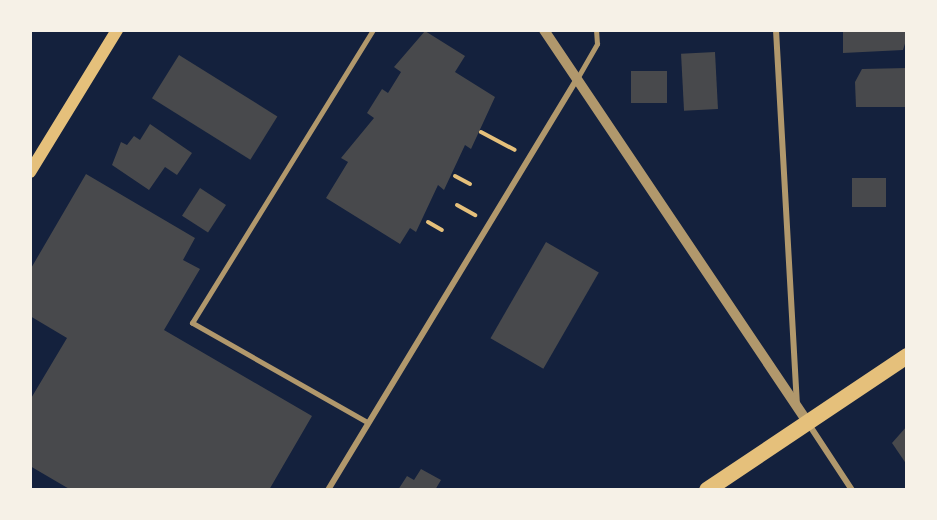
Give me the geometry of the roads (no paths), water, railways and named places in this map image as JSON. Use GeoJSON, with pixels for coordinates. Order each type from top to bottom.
{"type":"FeatureCollection","features":[{"type":"Feature","properties":{"kind":"highway"},"geometry":{"type":"LineString","coordinates":[[707,490],[907,356]]}},
{"type":"Feature","properties":{"kind":"main road"},"geometry":{"type":"LineString","coordinates":[[30,172],[117,30]]}},
{"type":"Feature","properties":{"kind":"street"},"geometry":{"type":"LineString","coordinates":[[544,30],[852,490]]}},
{"type":"Feature","properties":{"kind":"street"},"geometry":{"type":"LineString","coordinates":[[776,30],[797,407]]}},
{"type":"Feature","properties":{"kind":"street"},"geometry":{"type":"LineString","coordinates":[[328,490],[577,79]]}},
{"type":"Feature","properties":{"kind":"lane"},"geometry":{"type":"LineString","coordinates":[[368,423],[192,323],[373,30]]}},
{"type":"Feature","properties":{"kind":"lane"},"geometry":{"type":"LineString","coordinates":[[577,79],[597,44],[596,30]]}}]}
